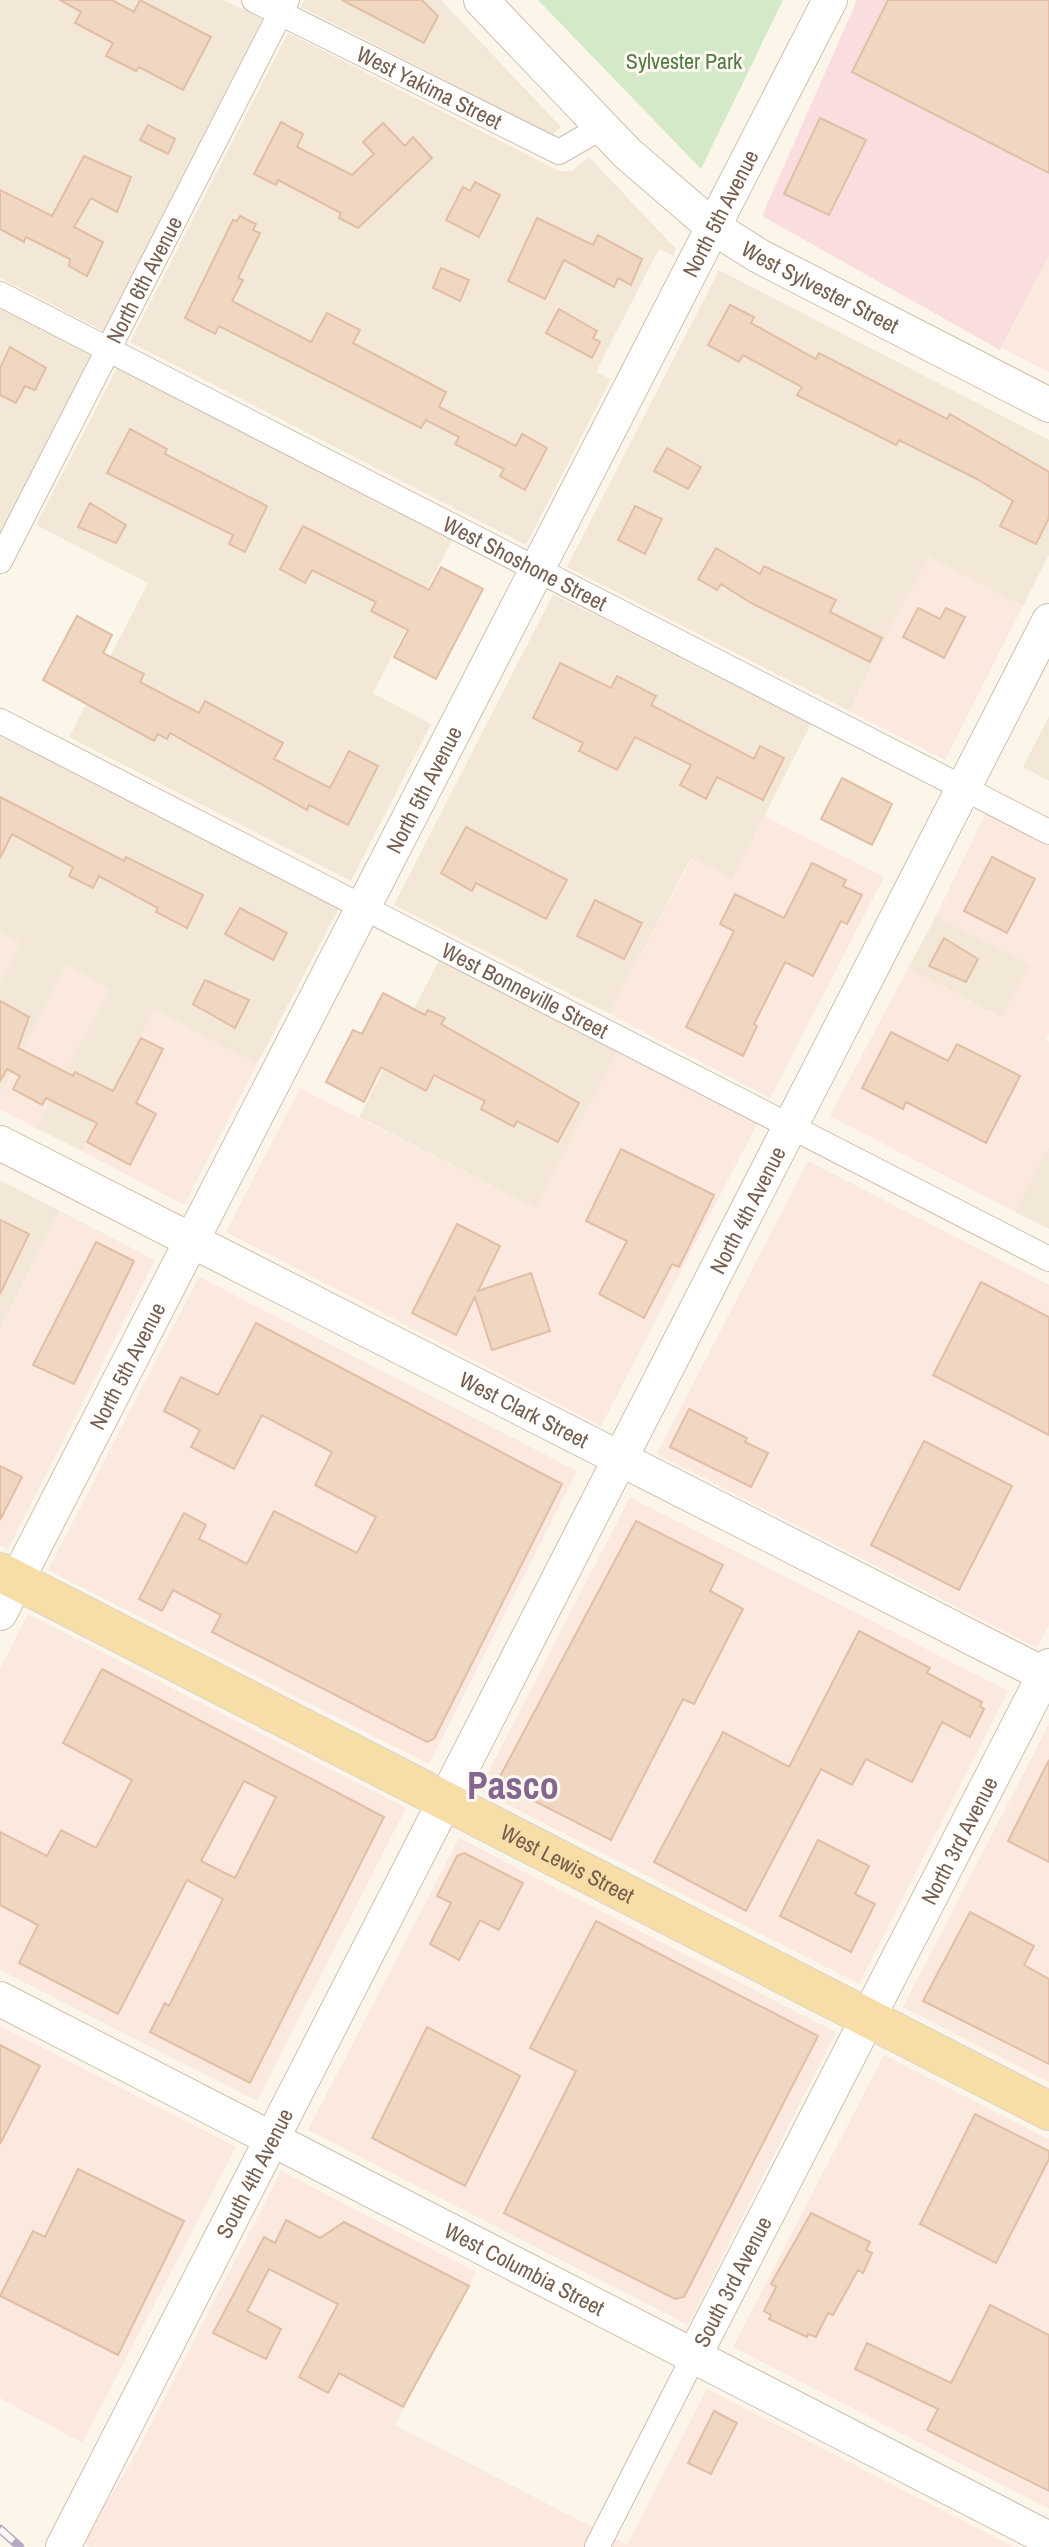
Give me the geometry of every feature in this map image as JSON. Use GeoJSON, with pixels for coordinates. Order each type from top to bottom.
{"type":"FeatureCollection","features":[{"type":"Feature","properties":{"kind":"main road","name":"West Lewis Street"},"geometry":{"type":"LineString","coordinates":[[6,1589],[445,1800],[1049,2111]]}},
{"type":"Feature","properties":{"kind":"street","name":"West Yakima Street"},"geometry":{"type":"LineString","coordinates":[[254,0],[284,7],[559,152],[602,127]]}},
{"type":"Feature","properties":{"kind":"street","name":"West Sylvester Street"},"geometry":{"type":"LineString","coordinates":[[481,0],[651,176],[713,227],[759,256],[1049,405]]}},
{"type":"Feature","properties":{"kind":"street","name":"North 5th Avenue"},"geometry":{"type":"LineString","coordinates":[[6,1589],[191,1243],[713,227],[798,69],[830,0]]}},
{"type":"Feature","properties":{"kind":"street","name":"North 6th Avenue"},"geometry":{"type":"LineString","coordinates":[[0,561],[284,7]]}},
{"type":"Feature","properties":{"kind":"street","name":"West Shoshone Street"},"geometry":{"type":"LineString","coordinates":[[0,294],[1049,832]]}},
{"type":"Feature","properties":{"kind":"street","name":"North 4th Avenue"},"geometry":{"type":"LineString","coordinates":[[445,1800],[1049,621]]}},
{"type":"Feature","properties":{"kind":"street","name":"West Bonneville Street"},"geometry":{"type":"LineString","coordinates":[[0,721],[1049,1259]]}},
{"type":"Feature","properties":{"kind":"street","name":"West Clark Street"},"geometry":{"type":"LineString","coordinates":[[0,1143],[191,1243],[219,1253],[1048,1672]]}},
{"type":"Feature","properties":{"kind":"street","name":"North 3rd Avenue"},"geometry":{"type":"LineString","coordinates":[[870,2017],[1048,1672]]}},
{"type":"Feature","properties":{"kind":"street","name":"South 4th Avenue"},"geometry":{"type":"LineString","coordinates":[[63,2547],[445,1800]]}},
{"type":"Feature","properties":{"kind":"street","name":"West Columbia Street"},"geometry":{"type":"LineString","coordinates":[[0,1999],[1049,2539]]}},
{"type":"Feature","properties":{"kind":"street","name":"South 3rd Avenue"},"geometry":{"type":"LineString","coordinates":[[597,2547],[870,2017]]}},
{"type":"Feature","properties":{"kind":"shaded area"},"geometry":{"type":"Polygon","coordinates":[[[0,0],[224,0],[262,19],[104,331],[0,278],[0,0]]]}},
{"type":"Feature","properties":{"kind":"shaded area"},"geometry":{"type":"Polygon","coordinates":[[[304,0],[441,0],[561,127],[553,135],[301,7],[304,0]]]}},
{"type":"Feature","properties":{"kind":"shaded area"},"geometry":{"type":"Polygon","coordinates":[[[857,0],[1049,0],[1049,256],[1000,350],[762,216],[857,0]]]}},
{"type":"Feature","properties":{"kind":"shaded area"},"geometry":{"type":"Polygon","coordinates":[[[288,33],[559,171],[572,171],[589,157],[676,249],[673,256],[659,249],[596,372],[611,379],[526,545],[130,342],[288,33]]]}},
{"type":"Feature","properties":{"kind":"shaded area"},"geometry":{"type":"Polygon","coordinates":[[[1049,256],[1049,372],[1002,348],[1049,256]]]}},
{"type":"Feature","properties":{"kind":"shaded area"},"geometry":{"type":"Polygon","coordinates":[[[719,270],[1049,440],[1049,555],[1023,606],[928,557],[849,711],[567,567],[719,270]]]}},
{"type":"Feature","properties":{"kind":"shaded area"},"geometry":{"type":"Polygon","coordinates":[[[0,308],[91,355],[0,534],[0,308]]]}},
{"type":"Feature","properties":{"kind":"shaded area"},"geometry":{"type":"Polygon","coordinates":[[[117,368],[452,540],[373,693],[431,724],[351,881],[69,737],[148,583],[36,525],[117,368]]]}},
{"type":"Feature","properties":{"kind":"shaded area"},"geometry":{"type":"Polygon","coordinates":[[[928,557],[1023,606],[945,760],[849,711],[928,557]]]}},
{"type":"Feature","properties":{"kind":"shaded area"},"geometry":{"type":"Polygon","coordinates":[[[553,594],[811,724],[732,879],[691,858],[610,1014],[394,905],[553,594]]]}},
{"type":"Feature","properties":{"kind":"shaded area"},"geometry":{"type":"Polygon","coordinates":[[[1049,716],[1049,781],[1023,767],[1049,716]]]}},
{"type":"Feature","properties":{"kind":"shaded area"},"geometry":{"type":"Polygon","coordinates":[[[0,733],[339,908],[257,1064],[154,1010],[82,1151],[36,1128],[109,988],[0,1093],[0,980],[19,943],[0,932],[0,733]]]}},
{"type":"Feature","properties":{"kind":"shaded area"},"geometry":{"type":"Polygon","coordinates":[[[986,813],[1049,846],[1049,1033],[1046,1040],[1049,1042],[1049,1146],[1015,1212],[830,1116],[908,968],[1001,1018],[1029,965],[936,916],[986,813]]]}},
{"type":"Feature","properties":{"kind":"shaded area"},"geometry":{"type":"Polygon","coordinates":[[[764,816],[884,877],[770,1098],[610,1014],[692,858],[732,879],[764,816]]]}},
{"type":"Feature","properties":{"kind":"shaded area"},"geometry":{"type":"Polygon","coordinates":[[[936,916],[1030,965],[1002,1018],[908,968],[936,916]]]}},
{"type":"Feature","properties":{"kind":"shaded area"},"geometry":{"type":"Polygon","coordinates":[[[0,932],[19,943],[0,980],[0,932]]]}},
{"type":"Feature","properties":{"kind":"shaded area"},"geometry":{"type":"Polygon","coordinates":[[[439,960],[617,1051],[537,1209],[359,1117],[439,960]]]}},
{"type":"Feature","properties":{"kind":"shaded area"},"geometry":{"type":"Polygon","coordinates":[[[67,965],[109,988],[36,1128],[0,1109],[0,1093],[67,965]]]}},
{"type":"Feature","properties":{"kind":"shaded area"},"geometry":{"type":"Polygon","coordinates":[[[154,1009],[257,1064],[184,1205],[82,1151],[154,1009]]]}},
{"type":"Feature","properties":{"kind":"shaded area"},"geometry":{"type":"Polygon","coordinates":[[[617,1051],[757,1124],[601,1426],[226,1232],[300,1088],[537,1209],[617,1051]]]}},
{"type":"Feature","properties":{"kind":"shaded area"},"geometry":{"type":"Polygon","coordinates":[[[1049,1146],[1049,1229],[1015,1212],[1049,1146]]]}},
{"type":"Feature","properties":{"kind":"shaded area"},"geometry":{"type":"Polygon","coordinates":[[[808,1161],[1049,1285],[1049,1625],[1037,1648],[657,1454],[808,1161]]]}},
{"type":"Feature","properties":{"kind":"shaded area"},"geometry":{"type":"Polygon","coordinates":[[[0,1180],[60,1211],[0,1329],[0,1180]]]}},
{"type":"Feature","properties":{"kind":"shaded area"},"geometry":{"type":"Polygon","coordinates":[[[60,1211],[155,1260],[8,1549],[0,1545],[0,1329],[60,1211]]]}},
{"type":"Feature","properties":{"kind":"shaded area"},"geometry":{"type":"Polygon","coordinates":[[[199,1277],[577,1471],[429,1764],[48,1570],[199,1277]]]}},
{"type":"Feature","properties":{"kind":"shaded area"},"geometry":{"type":"Polygon","coordinates":[[[630,1497],[1008,1691],[859,1984],[479,1790],[630,1497]]]}},
{"type":"Feature","properties":{"kind":"shaded area"},"geometry":{"type":"Polygon","coordinates":[[[28,1614],[406,1808],[257,2101],[0,1970],[0,1669],[28,1614]]]}},
{"type":"Feature","properties":{"kind":"shaded area"},"geometry":{"type":"Polygon","coordinates":[[[1049,1724],[1049,2082],[903,2007],[1049,1724]]]}},
{"type":"Feature","properties":{"kind":"shaded area"},"geometry":{"type":"Polygon","coordinates":[[[459,1838],[836,2032],[688,2325],[308,2130],[459,1838]]]}},
{"type":"Feature","properties":{"kind":"shaded area"},"geometry":{"type":"Polygon","coordinates":[[[0,2026],[236,2147],[82,2443],[0,2398],[0,2026]]]}},
{"type":"Feature","properties":{"kind":"shaded area"},"geometry":{"type":"Polygon","coordinates":[[[884,2055],[1049,2139],[1049,2509],[733,2347],[884,2055]]]}},
{"type":"Feature","properties":{"kind":"shaded area"},"geometry":{"type":"Polygon","coordinates":[[[281,2171],[476,2272],[395,2425],[627,2545],[707,2389],[1014,2547],[91,2547],[82,2542],[133,2459],[281,2171]]]}},
{"type":"Feature","properties":{"kind":"green space","name":"Sylvester Park"},"geometry":{"type":"Polygon","coordinates":[[[538,0],[783,0],[701,169],[538,0]]]}},
{"type":"Feature","properties":{"kind":"building"},"geometry":{"type":"Polygon","coordinates":[[[60,0],[112,0],[134,12],[140,0],[211,37],[183,90],[139,67],[136,71],[106,56],[113,43],[75,23],[81,12],[60,0]]]}},
{"type":"Feature","properties":{"kind":"building"},"geometry":{"type":"Polygon","coordinates":[[[342,0],[422,0],[438,16],[424,43],[342,0]]]}},
{"type":"Feature","properties":{"kind":"building"},"geometry":{"type":"Polygon","coordinates":[[[888,0],[1049,0],[1049,173],[852,72],[888,0]]]}},
{"type":"Feature","properties":{"kind":"building"},"geometry":{"type":"Polygon","coordinates":[[[820,118],[866,140],[829,215],[784,194],[820,118]]]}},
{"type":"Feature","properties":{"kind":"building"},"geometry":{"type":"Polygon","coordinates":[[[281,122],[303,134],[297,147],[352,175],[374,154],[363,142],[383,123],[405,146],[413,137],[432,158],[358,228],[339,218],[341,213],[278,180],[276,185],[254,174],[281,122]]]}},
{"type":"Feature","properties":{"kind":"building"},"geometry":{"type":"Polygon","coordinates":[[[148,125],[175,139],[168,154],[140,140],[148,125]]]}},
{"type":"Feature","properties":{"kind":"building"},"geometry":{"type":"Polygon","coordinates":[[[84,156],[131,177],[117,212],[91,198],[74,227],[103,242],[87,276],[69,266],[70,259],[26,237],[24,242],[0,229],[0,190],[52,216],[84,156]]]}},
{"type":"Feature","properties":{"kind":"building"},"geometry":{"type":"Polygon","coordinates":[[[475,182],[500,195],[479,237],[446,220],[463,187],[470,191],[475,182]]]}},
{"type":"Feature","properties":{"kind":"building"},"geometry":{"type":"Polygon","coordinates":[[[240,216],[256,224],[253,230],[260,233],[238,278],[243,280],[232,301],[311,342],[327,313],[360,330],[353,343],[446,392],[439,407],[516,446],[522,434],[547,448],[525,490],[500,476],[504,469],[455,444],[459,437],[426,420],[421,428],[219,326],[215,334],[185,318],[233,220],[237,221],[240,216]]]}},
{"type":"Feature","properties":{"kind":"building"},"geometry":{"type":"Polygon","coordinates":[[[537,218],[593,245],[598,235],[642,259],[631,285],[618,278],[614,287],[564,260],[545,299],[508,281],[537,218]]]}},
{"type":"Feature","properties":{"kind":"building"},"geometry":{"type":"Polygon","coordinates":[[[441,268],[469,280],[460,301],[433,288],[441,268]]]}},
{"type":"Feature","properties":{"kind":"building"},"geometry":{"type":"Polygon","coordinates":[[[730,305],[754,317],[751,323],[816,359],[819,353],[947,419],[950,414],[1049,472],[1049,518],[1036,544],[1000,526],[1013,501],[977,479],[899,440],[896,445],[797,395],[802,387],[743,355],[739,362],[708,345],[730,305]]]}},
{"type":"Feature","properties":{"kind":"building"},"geometry":{"type":"Polygon","coordinates":[[[559,309],[597,331],[593,338],[600,342],[592,358],[546,333],[559,309]]]}},
{"type":"Feature","properties":{"kind":"building"},"geometry":{"type":"Polygon","coordinates":[[[10,347],[46,368],[35,390],[25,386],[16,403],[0,395],[0,368],[10,347]]]}},
{"type":"Feature","properties":{"kind":"building"},"geometry":{"type":"Polygon","coordinates":[[[130,429],[167,449],[165,454],[267,506],[245,552],[229,544],[233,535],[107,473],[130,429]]]}},
{"type":"Feature","properties":{"kind":"building"},"geometry":{"type":"Polygon","coordinates":[[[667,448],[701,467],[688,489],[654,471],[667,448]]]}},
{"type":"Feature","properties":{"kind":"building"},"geometry":{"type":"Polygon","coordinates":[[[90,503],[126,525],[116,543],[78,527],[90,503]]]}},
{"type":"Feature","properties":{"kind":"building"},"geometry":{"type":"Polygon","coordinates":[[[635,506],[662,519],[645,554],[618,540],[635,506]]]}},
{"type":"Feature","properties":{"kind":"building"},"geometry":{"type":"Polygon","coordinates":[[[303,526],[429,590],[441,567],[483,589],[436,679],[394,657],[408,630],[371,611],[376,602],[312,570],[305,583],[280,569],[303,526]]]}},
{"type":"Feature","properties":{"kind":"building"},"geometry":{"type":"Polygon","coordinates":[[[716,548],[760,574],[764,566],[836,600],[830,612],[882,638],[870,662],[751,603],[721,584],[717,590],[698,579],[716,548]]]}},
{"type":"Feature","properties":{"kind":"building"},"geometry":{"type":"Polygon","coordinates":[[[918,608],[940,619],[946,608],[965,617],[944,658],[903,637],[918,608]]]}},
{"type":"Feature","properties":{"kind":"building"},"geometry":{"type":"Polygon","coordinates":[[[77,616],[112,635],[103,653],[144,674],[140,682],[199,713],[205,701],[283,743],[274,759],[330,788],[349,751],[378,766],[348,825],[309,805],[307,810],[170,733],[167,739],[158,734],[154,741],[43,680],[77,616]]]}},
{"type":"Feature","properties":{"kind":"building"},"geometry":{"type":"Polygon","coordinates":[[[560,663],[611,688],[617,676],[656,696],[651,705],[754,759],[760,746],[784,758],[763,800],[717,777],[706,799],[680,785],[691,765],[635,737],[617,770],[579,751],[583,743],[533,718],[560,663]]]}},
{"type":"Feature","properties":{"kind":"building"},"geometry":{"type":"Polygon","coordinates":[[[842,778],[892,804],[872,845],[821,819],[842,778]]]}},
{"type":"Feature","properties":{"kind":"building"},"geometry":{"type":"Polygon","coordinates":[[[0,797],[124,861],[126,857],[203,895],[187,928],[156,912],[158,908],[99,876],[93,888],[69,876],[73,867],[12,834],[0,858],[0,797]]]}},
{"type":"Feature","properties":{"kind":"building"},"geometry":{"type":"Polygon","coordinates":[[[466,827],[567,880],[546,919],[476,883],[472,891],[441,873],[466,827]]]}},
{"type":"Feature","properties":{"kind":"building"},"geometry":{"type":"Polygon","coordinates":[[[992,857],[1035,879],[1007,933],[964,911],[992,857]]]}},
{"type":"Feature","properties":{"kind":"building"},"geometry":{"type":"Polygon","coordinates":[[[812,863],[846,880],[843,886],[862,895],[847,924],[841,921],[813,976],[785,962],[754,1024],[757,1026],[743,1056],[686,1027],[734,931],[720,924],[735,894],[784,918],[812,863]]]}},
{"type":"Feature","properties":{"kind":"building"},"geometry":{"type":"Polygon","coordinates":[[[595,900],[642,923],[624,959],[577,936],[595,900]]]}},
{"type":"Feature","properties":{"kind":"building"},"geometry":{"type":"Polygon","coordinates":[[[240,908],[287,933],[273,960],[225,934],[240,908]]]}},
{"type":"Feature","properties":{"kind":"building"},"geometry":{"type":"Polygon","coordinates":[[[944,938],[978,959],[966,982],[929,966],[944,938]]]}},
{"type":"Feature","properties":{"kind":"building"},"geometry":{"type":"Polygon","coordinates":[[[205,980],[249,1000],[235,1028],[193,1004],[205,980]]]}},
{"type":"Feature","properties":{"kind":"building"},"geometry":{"type":"Polygon","coordinates":[[[383,993],[425,1015],[428,1010],[445,1018],[441,1024],[579,1103],[558,1142],[517,1121],[514,1127],[481,1109],[485,1101],[434,1075],[426,1091],[381,1067],[364,1102],[326,1082],[353,1030],[362,1034],[383,993]]]}},
{"type":"Feature","properties":{"kind":"building"},"geometry":{"type":"Polygon","coordinates":[[[0,1001],[29,1017],[18,1048],[73,1076],[75,1072],[113,1091],[141,1038],[163,1049],[136,1103],[156,1114],[130,1165],[87,1142],[97,1123],[46,1098],[42,1105],[13,1089],[20,1076],[7,1069],[0,1081],[0,1001]]]}},
{"type":"Feature","properties":{"kind":"building"},"geometry":{"type":"Polygon","coordinates":[[[891,1032],[948,1061],[957,1044],[1020,1076],[986,1143],[906,1102],[903,1109],[862,1088],[891,1032]]]}},
{"type":"Feature","properties":{"kind":"building"},"geometry":{"type":"Polygon","coordinates":[[[621,1149],[714,1195],[679,1267],[672,1264],[644,1318],[599,1294],[627,1241],[586,1221],[621,1149]]]}},
{"type":"Feature","properties":{"kind":"building"},"geometry":{"type":"Polygon","coordinates":[[[0,1220],[29,1234],[0,1294],[0,1220]]]}},
{"type":"Feature","properties":{"kind":"building"},"geometry":{"type":"Polygon","coordinates":[[[457,1224],[500,1246],[478,1291],[531,1273],[550,1331],[492,1350],[475,1297],[456,1335],[412,1313],[457,1224]]]}},
{"type":"Feature","properties":{"kind":"building"},"geometry":{"type":"Polygon","coordinates":[[[96,1242],[134,1261],[74,1384],[33,1365],[96,1242]]]}},
{"type":"Feature","properties":{"kind":"building"},"geometry":{"type":"Polygon","coordinates":[[[981,1282],[1049,1317],[1049,1435],[933,1375],[981,1282]]]}},
{"type":"Feature","properties":{"kind":"building"},"geometry":{"type":"Polygon","coordinates":[[[256,1323],[562,1484],[434,1739],[427,1742],[212,1632],[221,1615],[173,1590],[162,1611],[139,1599],[184,1513],[206,1525],[199,1539],[247,1564],[274,1511],[357,1553],[376,1517],[315,1485],[332,1452],[262,1415],[234,1469],[191,1447],[200,1430],[164,1411],[181,1377],[218,1395],[256,1323]]]}},
{"type":"Feature","properties":{"kind":"building"},"geometry":{"type":"Polygon","coordinates":[[[689,1409],[747,1438],[745,1442],[768,1453],[751,1487],[670,1447],[689,1409]]]}},
{"type":"Feature","properties":{"kind":"building"},"geometry":{"type":"Polygon","coordinates":[[[924,1441],[1012,1486],[959,1590],[871,1545],[924,1441]]]}},
{"type":"Feature","properties":{"kind":"building"},"geometry":{"type":"Polygon","coordinates":[[[0,1466],[22,1477],[0,1520],[0,1466]]]}},
{"type":"Feature","properties":{"kind":"building"},"geometry":{"type":"Polygon","coordinates":[[[636,1521],[723,1565],[710,1591],[743,1609],[694,1704],[683,1699],[611,1840],[497,1782],[636,1521]]]}},
{"type":"Feature","properties":{"kind":"building"},"geometry":{"type":"Polygon","coordinates":[[[859,1631],[930,1668],[927,1673],[982,1702],[980,1706],[984,1709],[970,1737],[942,1722],[912,1782],[866,1759],[852,1785],[821,1769],[746,1911],[654,1862],[723,1732],[789,1767],[859,1631]]]}},
{"type":"Feature","properties":{"kind":"building"},"geometry":{"type":"Polygon","coordinates":[[[102,1669],[384,1817],[250,2083],[150,2032],[165,2003],[169,2006],[223,1899],[187,1880],[118,2014],[19,1963],[38,1925],[0,1905],[0,1832],[47,1856],[61,1830],[96,1848],[132,1780],[63,1743],[102,1669]],[[244,1781],[201,1861],[235,1878],[276,1797],[244,1781]]]}},
{"type":"Feature","properties":{"kind":"building"},"geometry":{"type":"Polygon","coordinates":[[[1049,1760],[1049,1862],[1008,1841],[1049,1760]]]}},
{"type":"Feature","properties":{"kind":"building"},"geometry":{"type":"Polygon","coordinates":[[[818,1840],[869,1866],[855,1894],[875,1904],[851,1952],[780,1916],[818,1840]]]}},
{"type":"Feature","properties":{"kind":"building"},"geometry":{"type":"Polygon","coordinates":[[[464,1853],[523,1883],[499,1930],[480,1920],[459,1960],[430,1944],[451,1903],[437,1896],[457,1856],[464,1853]]]}},
{"type":"Feature","properties":{"kind":"building"},"geometry":{"type":"Polygon","coordinates":[[[970,1912],[1034,1946],[1024,1965],[1049,1979],[1049,2064],[923,2001],[970,1912]]]}},
{"type":"Feature","properties":{"kind":"building"},"geometry":{"type":"Polygon","coordinates":[[[596,1921],[818,2036],[684,2297],[675,2299],[504,2213],[576,2071],[530,2048],[596,1921]]]}},
{"type":"Feature","properties":{"kind":"building"},"geometry":{"type":"Polygon","coordinates":[[[427,2027],[520,2076],[465,2186],[372,2138],[427,2027]]]}},
{"type":"Feature","properties":{"kind":"building"},"geometry":{"type":"Polygon","coordinates":[[[0,2045],[40,2066],[0,2144],[0,2045]]]}},
{"type":"Feature","properties":{"kind":"building"},"geometry":{"type":"Polygon","coordinates":[[[975,2114],[1049,2151],[1049,2159],[996,2263],[920,2224],[975,2114]]]}},
{"type":"Feature","properties":{"kind":"building"},"geometry":{"type":"Polygon","coordinates":[[[78,2169],[184,2221],[118,2355],[0,2296],[33,2231],[45,2237],[78,2169]]]}},
{"type":"Feature","properties":{"kind":"building"},"geometry":{"type":"Polygon","coordinates":[[[811,2213],[870,2242],[866,2250],[872,2253],[863,2273],[858,2270],[833,2315],[828,2313],[816,2337],[808,2334],[807,2337],[769,2319],[771,2315],[764,2311],[776,2287],[771,2284],[811,2213]]]}},
{"type":"Feature","properties":{"kind":"building"},"geometry":{"type":"Polygon","coordinates":[[[286,2220],[320,2238],[344,2222],[469,2286],[403,2407],[339,2373],[328,2393],[299,2377],[338,2304],[269,2269],[247,2311],[281,2329],[266,2359],[213,2333],[264,2237],[275,2243],[286,2220]]]}},
{"type":"Feature","properties":{"kind":"building"},"geometry":{"type":"Polygon","coordinates":[[[990,2305],[1049,2335],[1049,2491],[927,2430],[938,2409],[855,2369],[867,2343],[951,2383],[990,2305]]]}},
{"type":"Feature","properties":{"kind":"building"},"geometry":{"type":"Polygon","coordinates":[[[714,2411],[737,2423],[711,2474],[688,2463],[714,2411]]]}},
{"type":"Feature","properties":{"kind":"railway"},"geometry":{"type":"LineString","coordinates":[[0,2529],[20,2547]]}},
{"type":"Feature","properties":{"kind":"district","name":"Pasco"},"geometry":{"type":"Point","coordinates":[513,1785]}}]}
